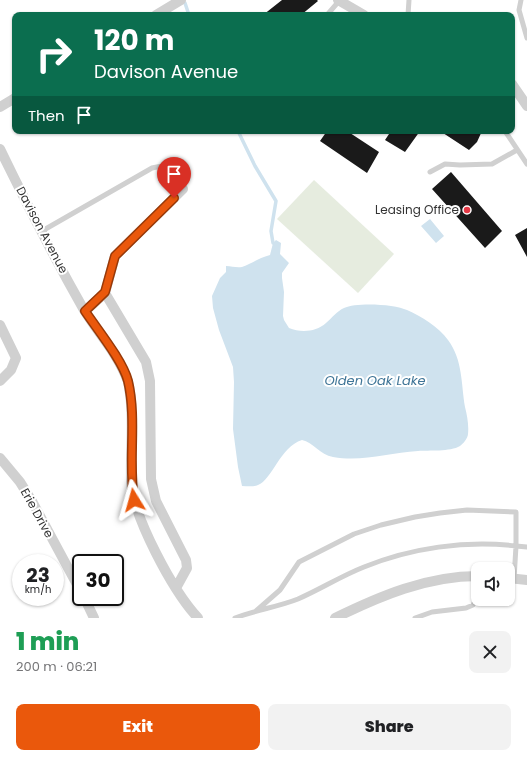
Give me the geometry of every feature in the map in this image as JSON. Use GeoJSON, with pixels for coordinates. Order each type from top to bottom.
{"type":"FeatureCollection","features":[{"type":"Feature","properties":{"kind":"street"},"geometry":{"type":"LineString","coordinates":[[161,12],[181,0]]}},
{"type":"Feature","properties":{"kind":"street"},"geometry":{"type":"LineString","coordinates":[[338,1],[358,12]]}},
{"type":"Feature","properties":{"kind":"street"},"geometry":{"type":"LineString","coordinates":[[515,88],[527,106]]}},
{"type":"Feature","properties":{"kind":"street"},"geometry":{"type":"LineString","coordinates":[[0,107],[12,100]]}},
{"type":"Feature","properties":{"kind":"street","name":"Davison Avenue"},"geometry":{"type":"LineString","coordinates":[[0,149],[42,232],[85,311],[117,358],[128,380],[131,402],[131,481],[134,500],[157,555],[176,588],[198,618]]}},
{"type":"Feature","properties":{"kind":"street"},"geometry":{"type":"LineString","coordinates":[[85,311],[105,292],[115,256],[184,188]]}},
{"type":"Feature","properties":{"kind":"street"},"geometry":{"type":"LineString","coordinates":[[105,292],[146,362],[150,381],[151,479],[156,501],[186,560],[187,568],[176,588]]}},
{"type":"Feature","properties":{"kind":"street"},"geometry":{"type":"LineString","coordinates":[[0,325],[16,358],[11,370],[0,381]]}},
{"type":"Feature","properties":{"kind":"street","name":"Erie Drive"},"geometry":{"type":"LineString","coordinates":[[0,458],[20,482],[30,498],[72,575]]}},
{"type":"Feature","properties":{"kind":"street"},"geometry":{"type":"LineString","coordinates":[[335,618],[393,592],[424,583],[460,576],[471,576]]}},
{"type":"Feature","properties":{"kind":"street"},"geometry":{"type":"LineString","coordinates":[[515,578],[527,580]]}},
{"type":"Feature","properties":{"kind":"street"},"geometry":{"type":"LineString","coordinates":[[88,606],[94,618]]}},
{"type":"Feature","properties":{"kind":"lane"},"geometry":{"type":"LineString","coordinates":[[408,12],[409,0]]}},
{"type":"Feature","properties":{"kind":"lane"},"geometry":{"type":"LineString","coordinates":[[520,0],[518,10],[527,38]]}},
{"type":"Feature","properties":{"kind":"lane"},"geometry":{"type":"LineString","coordinates":[[329,12],[338,1]]}},
{"type":"Feature","properties":{"kind":"lane"},"geometry":{"type":"LineString","coordinates":[[507,134],[527,164]]}},
{"type":"Feature","properties":{"kind":"lane"},"geometry":{"type":"LineString","coordinates":[[430,172],[445,164],[492,164],[517,150]]}},
{"type":"Feature","properties":{"kind":"lane"},"geometry":{"type":"LineString","coordinates":[[42,232],[152,168],[161,165],[170,166],[178,171],[184,188]]}},
{"type":"Feature","properties":{"kind":"lane"},"geometry":{"type":"LineString","coordinates":[[256,611],[280,590],[299,562],[354,534],[388,523],[415,517],[467,510],[516,512],[516,546],[514,562]]}},
{"type":"Feature","properties":{"kind":"lane"},"geometry":{"type":"LineString","coordinates":[[235,618],[249,612],[284,605],[364,567],[397,556],[434,547],[492,544],[527,547]]}},
{"type":"Feature","properties":{"kind":"lane"},"geometry":{"type":"LineString","coordinates":[[415,618],[432,612],[466,608],[471,606]]}},
{"type":"Feature","properties":{"kind":"shaded area"},"geometry":{"type":"Polygon","coordinates":[[[314,180],[394,254],[358,293],[277,219],[314,180]]]}},
{"type":"Feature","properties":{"kind":"water"},"geometry":{"type":"Polygon","coordinates":[[[430,219],[444,236],[436,243],[421,226],[430,219]]]}},
{"type":"Feature","properties":{"kind":"water","name":"Olden Oak Lake"},"geometry":{"type":"Polygon","coordinates":[[[276,240],[281,243],[280,254],[289,263],[282,273],[282,278],[284,292],[283,316],[289,328],[298,331],[313,330],[322,326],[341,309],[357,305],[376,304],[394,306],[418,315],[444,335],[453,348],[461,372],[468,434],[465,441],[461,445],[456,448],[445,450],[407,452],[365,458],[344,458],[328,456],[310,443],[302,440],[288,449],[263,482],[256,486],[242,486],[233,429],[233,367],[219,330],[213,308],[212,296],[220,278],[226,272],[226,266],[242,267],[270,255],[273,243],[276,240]]]}},
{"type":"Feature","properties":{"kind":"building"},"geometry":{"type":"Polygon","coordinates":[[[282,0],[318,1],[305,12],[267,12],[282,0]]]}},
{"type":"Feature","properties":{"kind":"building"},"geometry":{"type":"Polygon","coordinates":[[[325,134],[352,134],[379,152],[367,173],[320,141],[325,134]]]}},
{"type":"Feature","properties":{"kind":"building"},"geometry":{"type":"Polygon","coordinates":[[[389,134],[418,134],[405,152],[385,140],[389,134]]]}},
{"type":"Feature","properties":{"kind":"building"},"geometry":{"type":"Polygon","coordinates":[[[445,134],[481,134],[477,142],[469,150],[445,134]]]}},
{"type":"Feature","properties":{"kind":"building","name":"Leasing Office"},"geometry":{"type":"Polygon","coordinates":[[[451,172],[502,231],[485,248],[432,189],[451,172]]]}},
{"type":"Feature","properties":{"kind":"building"},"geometry":{"type":"Polygon","coordinates":[[[527,228],[527,257],[515,235],[527,228]]]}},
{"type":"Feature","properties":{"kind":"waterway"},"geometry":{"type":"LineString","coordinates":[[185,3],[188,12]]}},
{"type":"Feature","properties":{"kind":"waterway"},"geometry":{"type":"LineString","coordinates":[[239,134],[255,166],[276,201],[271,231],[273,243]]}},
{"type":"Feature","properties":{"kind":"place","name":"Leasing Office"},"geometry":{"type":"Point","coordinates":[467,210]}},
{"type":"Feature","properties":{"kind":"route"},"geometry":{"type":"LineString","coordinates":[[134,500],[131,481],[131,402],[128,380],[117,358],[85,311],[105,292],[115,256],[174,198]]}}]}
